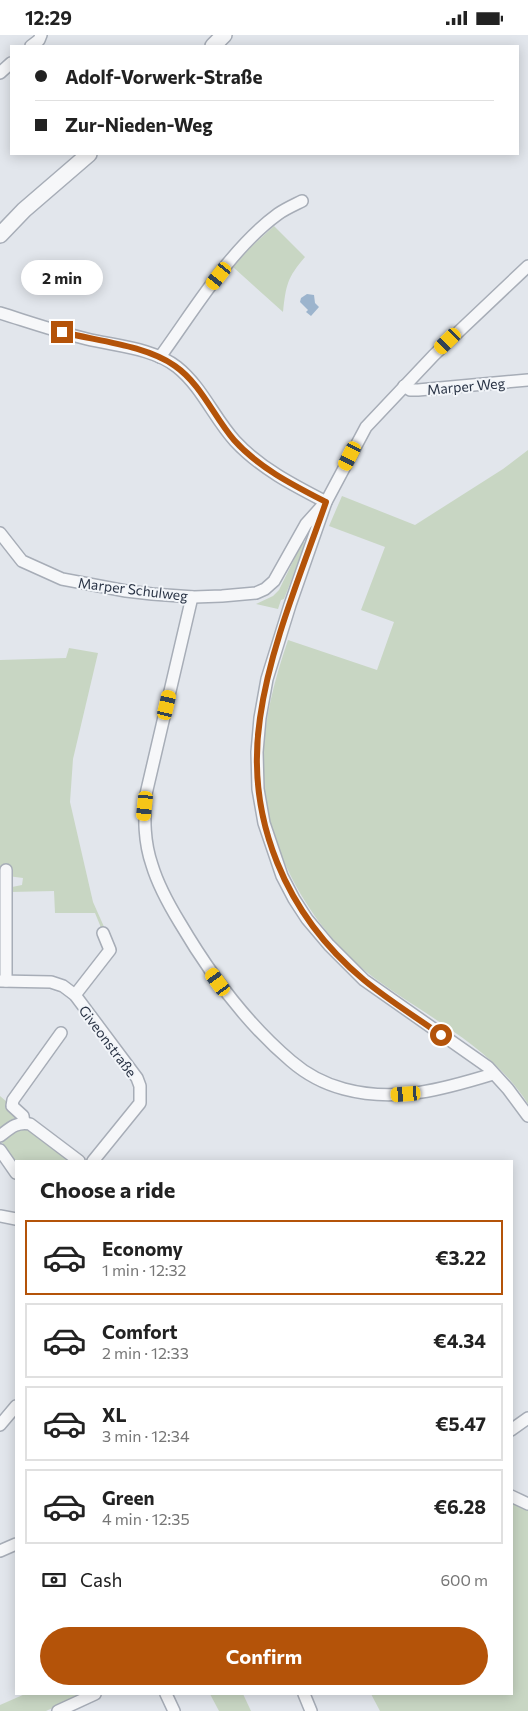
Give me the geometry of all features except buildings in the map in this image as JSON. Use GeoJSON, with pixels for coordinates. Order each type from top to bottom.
{"type":"FeatureCollection","features":[{"type":"Feature","properties":{"kind":"street"},"geometry":{"type":"LineString","coordinates":[[32,45],[39,40],[41,35]]}},
{"type":"Feature","properties":{"kind":"street"},"geometry":{"type":"LineString","coordinates":[[214,45],[224,35]]}},
{"type":"Feature","properties":{"kind":"street"},"geometry":{"type":"LineString","coordinates":[[0,73],[10,64]]}},
{"type":"Feature","properties":{"kind":"street"},"geometry":{"type":"LineString","coordinates":[[0,235],[24,210],[88,155]]}},
{"type":"Feature","properties":{"kind":"street"},"geometry":{"type":"LineString","coordinates":[[160,357],[212,284],[238,252],[262,227],[279,213],[302,201]]}},
{"type":"Feature","properties":{"kind":"street"},"geometry":{"type":"LineString","coordinates":[[528,265],[434,355],[366,427],[326,502],[277,645],[264,695],[257,752],[258,789],[264,823],[279,868],[294,899],[307,919],[329,945],[364,980],[488,1067],[493,1075],[508,1089],[528,1116]]}},
{"type":"Feature","properties":{"kind":"street"},"geometry":{"type":"LineString","coordinates":[[0,313],[62,332],[133,348],[160,357],[176,367],[190,380],[235,441],[251,456],[293,485],[326,502]]}},
{"type":"Feature","properties":{"kind":"street","name":"Marper Weg"},"geometry":{"type":"LineString","coordinates":[[404,386],[410,390],[418,390],[528,380]]}},
{"type":"Feature","properties":{"kind":"street","name":"Marper Schulweg"},"geometry":{"type":"LineString","coordinates":[[0,533],[22,561],[62,579],[126,591],[192,597],[256,593],[265,589],[274,581],[306,524],[326,502]]}},
{"type":"Feature","properties":{"kind":"street"},"geometry":{"type":"LineString","coordinates":[[192,597],[146,795],[144,818],[146,841],[152,866],[170,906],[196,950],[230,997],[260,1031],[292,1061],[317,1079],[344,1089],[390,1095],[444,1090],[493,1075]]}},
{"type":"Feature","properties":{"kind":"street","name":"Giveonstraße"},"geometry":{"type":"LineString","coordinates":[[19,882],[6,876],[3,981],[51,982],[63,986],[75,995],[82,1007],[134,1071],[140,1086],[140,1103],[95,1160]]}},
{"type":"Feature","properties":{"kind":"street","name":"Giveonstraße"},"geometry":{"type":"LineString","coordinates":[[75,995],[110,950],[102,933]]}},
{"type":"Feature","properties":{"kind":"street"},"geometry":{"type":"LineString","coordinates":[[24,1123],[23,1116],[12,1106],[13,1100],[61,1033]]}},
{"type":"Feature","properties":{"kind":"street"},"geometry":{"type":"LineString","coordinates":[[0,1136],[14,1125],[30,1124],[78,1160]]}},
{"type":"Feature","properties":{"kind":"street"},"geometry":{"type":"LineString","coordinates":[[0,1150],[15,1172]]}},
{"type":"Feature","properties":{"kind":"street"},"geometry":{"type":"LineString","coordinates":[[0,1216],[15,1219]]}},
{"type":"Feature","properties":{"kind":"street"},"geometry":{"type":"LineString","coordinates":[[0,1425],[15,1407]]}},
{"type":"Feature","properties":{"kind":"street"},"geometry":{"type":"LineString","coordinates":[[513,1429],[528,1418]]}},
{"type":"Feature","properties":{"kind":"street"},"geometry":{"type":"LineString","coordinates":[[513,1497],[528,1504]]}},
{"type":"Feature","properties":{"kind":"street"},"geometry":{"type":"LineString","coordinates":[[0,1551],[15,1544]]}},
{"type":"Feature","properties":{"kind":"street"},"geometry":{"type":"LineString","coordinates":[[58,1711],[93,1695]]}},
{"type":"Feature","properties":{"kind":"street"},"geometry":{"type":"LineString","coordinates":[[166,1695],[174,1711]]}},
{"type":"Feature","properties":{"kind":"street"},"geometry":{"type":"LineString","coordinates":[[304,1695],[312,1711]]}},
{"type":"Feature","properties":{"kind":"green space"},"geometry":{"type":"Polygon","coordinates":[[[274,226],[305,257],[288,282],[283,312],[233,267],[274,226]]]}},
{"type":"Feature","properties":{"kind":"green space"},"geometry":{"type":"Polygon","coordinates":[[[528,450],[528,1104],[514,1084],[479,1050],[377,980],[354,961],[314,915],[284,861],[273,833],[266,803],[263,757],[270,706],[288,640],[377,670],[394,622],[361,610],[385,547],[329,526],[342,496],[415,525],[503,469],[528,450]]]}},
{"type":"Feature","properties":{"kind":"green space"},"geometry":{"type":"Polygon","coordinates":[[[304,542],[305,545],[284,599],[281,600],[278,609],[256,604],[273,596],[279,590],[304,542]]]}},
{"type":"Feature","properties":{"kind":"green space"},"geometry":{"type":"Polygon","coordinates":[[[69,648],[98,653],[73,759],[70,802],[93,902],[105,929],[102,930],[95,913],[55,913],[54,891],[10,892],[12,887],[22,885],[23,878],[0,875],[0,660],[66,658],[69,648]]]}},
{"type":"Feature","properties":{"kind":"green space"},"geometry":{"type":"Polygon","coordinates":[[[0,1096],[7,1102],[5,1105],[20,1117],[0,1131],[0,1096]]]}},
{"type":"Feature","properties":{"kind":"green space"},"geometry":{"type":"Polygon","coordinates":[[[23,1128],[30,1129],[71,1160],[15,1160],[15,1162],[1,1141],[23,1128]]]}},
{"type":"Feature","properties":{"kind":"green space"},"geometry":{"type":"Polygon","coordinates":[[[513,1501],[528,1507],[528,1711],[380,1711],[372,1695],[513,1695],[513,1501]]]}},
{"type":"Feature","properties":{"kind":"green space"},"geometry":{"type":"Polygon","coordinates":[[[23,1695],[81,1695],[46,1711],[0,1711],[0,1705],[23,1695]]]}},
{"type":"Feature","properties":{"kind":"green space"},"geometry":{"type":"Polygon","coordinates":[[[211,1695],[243,1695],[251,1711],[219,1711],[211,1695]]]}},
{"type":"Feature","properties":{"kind":"water"},"geometry":{"type":"Polygon","coordinates":[[[307,294],[314,295],[315,303],[319,307],[311,316],[300,302],[301,298],[307,294]]]}},
{"type":"Feature","properties":{"kind":"route"},"geometry":{"type":"LineString","coordinates":[[62,332],[133,348],[160,357],[176,367],[190,380],[235,441],[251,456],[293,485],[326,502],[279,637],[267,679],[260,718],[257,752],[258,789],[264,823],[282,876],[307,919],[329,945],[364,980],[441,1035]]}}]}
